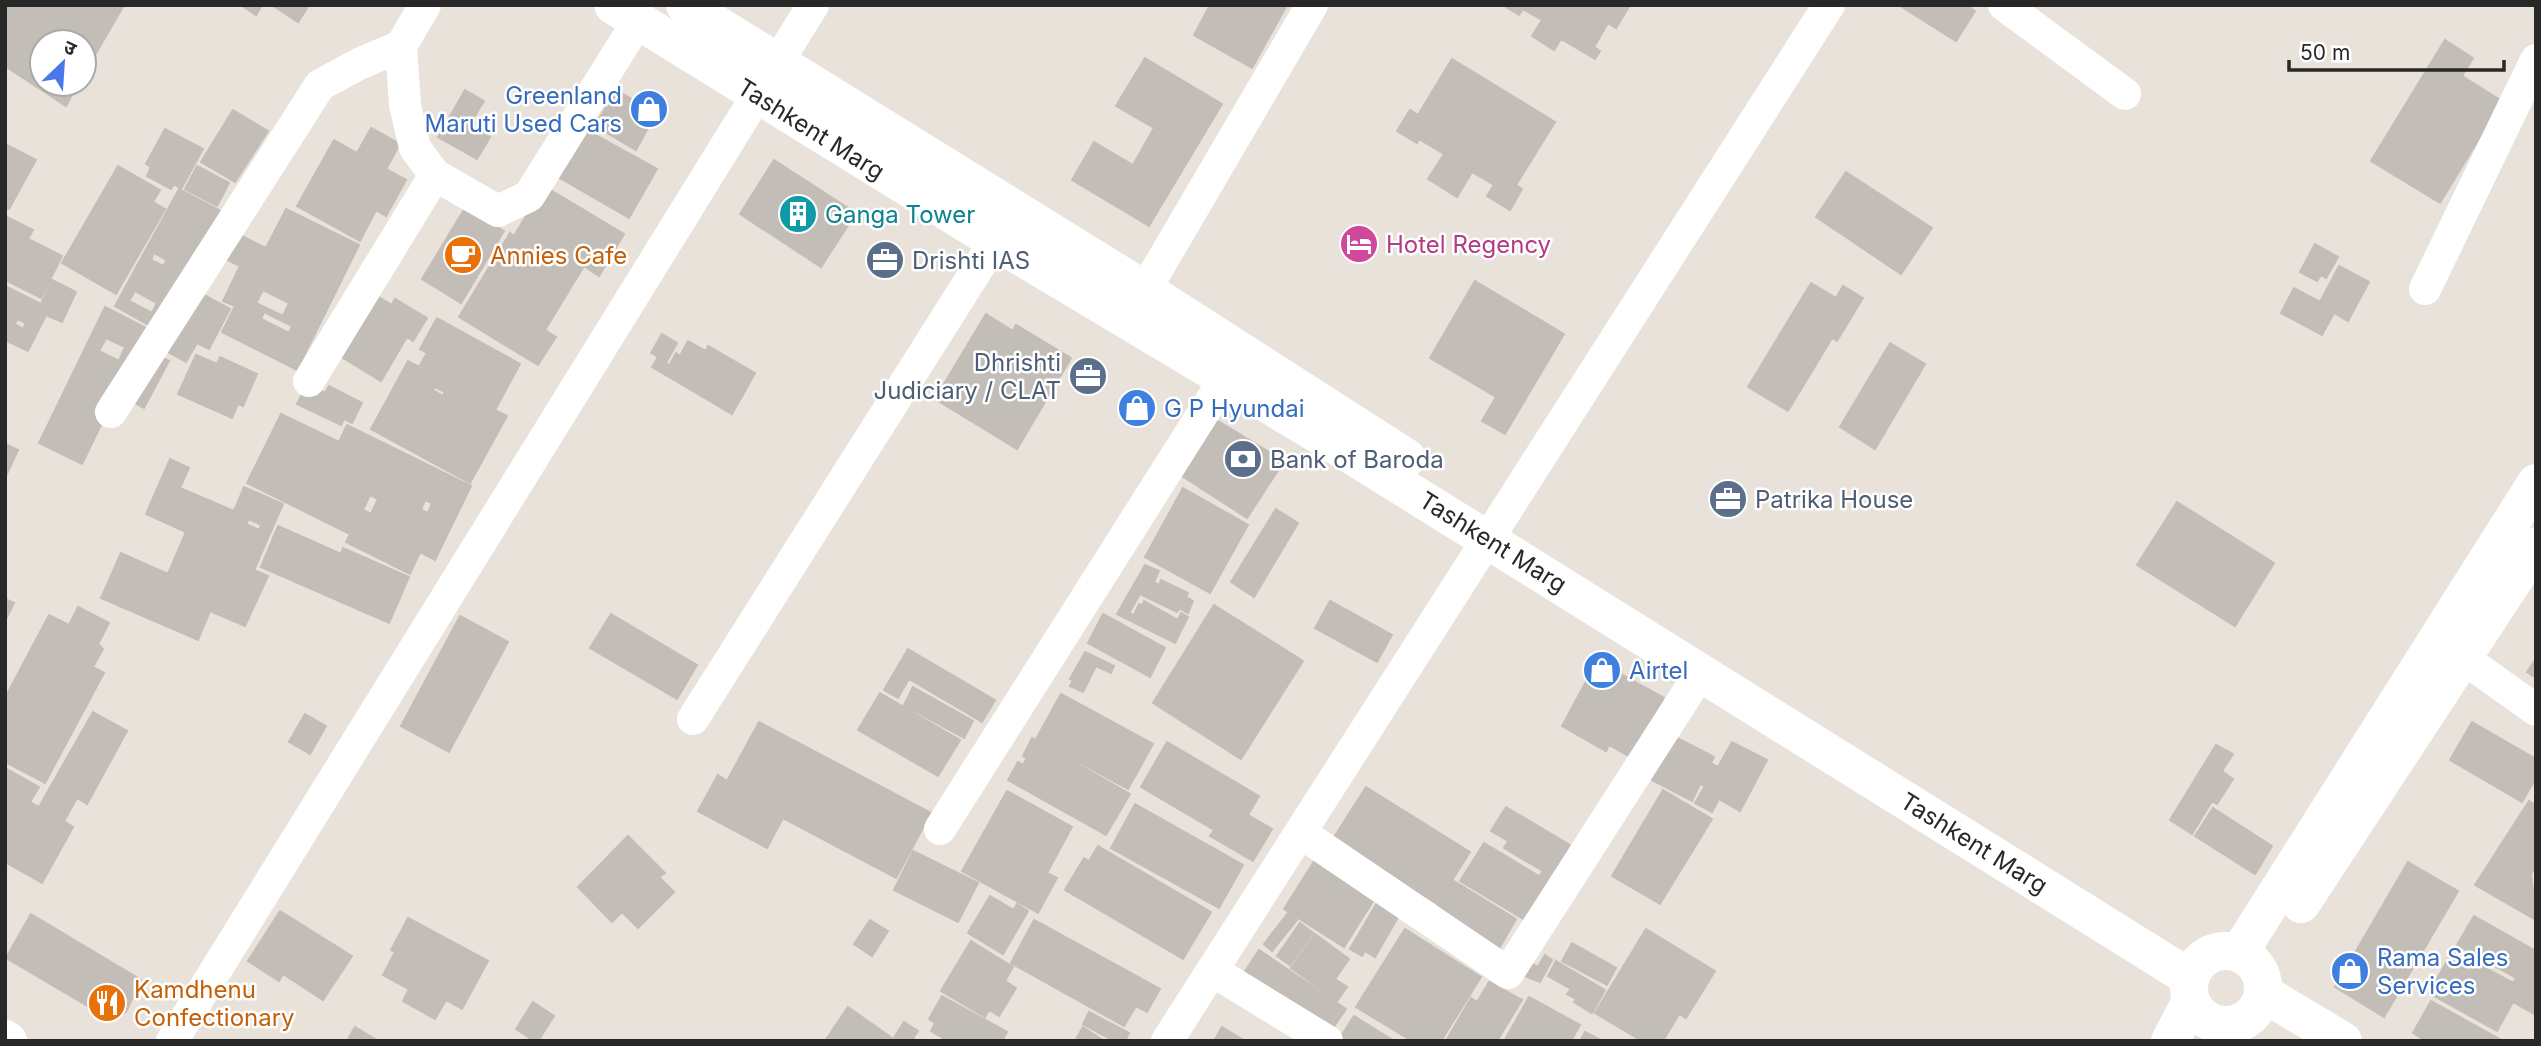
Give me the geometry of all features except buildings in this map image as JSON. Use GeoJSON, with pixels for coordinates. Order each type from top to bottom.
{"type":"FeatureCollection","features":[{"type":"Feature","properties":{"kind":"street"},"geometry":{"type":"LineString","coordinates":[[425,5],[401,46],[405,105],[415,148],[435,175],[498,211],[529,196],[626,13]]}},
{"type":"Feature","properties":{"kind":"street","name":"Tashkent Marg"},"geometry":{"type":"LineString","coordinates":[[685,5],[1145,290],[1701,672],[2227,992],[2343,1041]]}},
{"type":"Feature","properties":{"kind":"street"},"geometry":{"type":"LineString","coordinates":[[172,1041],[813,5]]}},
{"type":"Feature","properties":{"kind":"street"},"geometry":{"type":"LineString","coordinates":[[1145,290],[1312,5]]}},
{"type":"Feature","properties":{"kind":"street"},"geometry":{"type":"LineString","coordinates":[[1167,1041],[1829,5]]}},
{"type":"Feature","properties":{"kind":"street"},"geometry":{"type":"LineString","coordinates":[[2004,5],[2125,94]]}},
{"type":"Feature","properties":{"kind":"street","name":"Tashkent Marg"},"geometry":{"type":"LineString","coordinates":[[626,13],[756,96],[995,241],[1226,377],[1494,528],[2227,992],[2296,1041]]}},
{"type":"Feature","properties":{"kind":"street"},"geometry":{"type":"LineString","coordinates":[[111,412],[320,85],[401,46]]}},
{"type":"Feature","properties":{"kind":"street"},"geometry":{"type":"LineString","coordinates":[[2425,289],[2536,60]]}},
{"type":"Feature","properties":{"kind":"street"},"geometry":{"type":"LineString","coordinates":[[309,381],[435,175]]}},
{"type":"Feature","properties":{"kind":"street"},"geometry":{"type":"LineString","coordinates":[[693,719],[995,241]]}},
{"type":"Feature","properties":{"kind":"street"},"geometry":{"type":"LineString","coordinates":[[940,829],[1226,377]]}},
{"type":"Feature","properties":{"kind":"street"},"geometry":{"type":"LineString","coordinates":[[2227,992],[2536,484]]}},
{"type":"Feature","properties":{"kind":"street"},"geometry":{"type":"LineString","coordinates":[[2170,1041],[2227,992],[2463,658],[2536,546]]}},
{"type":"Feature","properties":{"kind":"street"},"geometry":{"type":"LineString","coordinates":[[2463,658],[2536,710]]}},
{"type":"Feature","properties":{"kind":"street"},"geometry":{"type":"LineString","coordinates":[[1301,833],[1508,973],[1701,672]]}},
{"type":"Feature","properties":{"kind":"street"},"geometry":{"type":"LineString","coordinates":[[1213,971],[1327,1041]]}},
{"type":"Feature","properties":{"kind":"place","name":"Greenland Maruti Used Cars"},"geometry":{"type":"Point","coordinates":[649,109]}},
{"type":"Feature","properties":{"kind":"place","name":"Ganga Tower"},"geometry":{"type":"Point","coordinates":[798,214]}},
{"type":"Feature","properties":{"kind":"place","name":"Hotel Regency"},"geometry":{"type":"Point","coordinates":[1359,244]}},
{"type":"Feature","properties":{"kind":"place","name":"Annies Cafe"},"geometry":{"type":"Point","coordinates":[463,255]}},
{"type":"Feature","properties":{"kind":"place","name":"Drishti IAS"},"geometry":{"type":"Point","coordinates":[885,260]}},
{"type":"Feature","properties":{"kind":"place","name":"Dhrishti Judiciary / CLAT"},"geometry":{"type":"Point","coordinates":[1088,376]}},
{"type":"Feature","properties":{"kind":"place","name":"G P Hyundai"},"geometry":{"type":"Point","coordinates":[1137,408]}},
{"type":"Feature","properties":{"kind":"place","name":"Bank of Baroda"},"geometry":{"type":"Point","coordinates":[1243,459]}},
{"type":"Feature","properties":{"kind":"place","name":"Patrika House"},"geometry":{"type":"Point","coordinates":[1728,499]}},
{"type":"Feature","properties":{"kind":"place","name":"Airtel"},"geometry":{"type":"Point","coordinates":[1602,670]}},
{"type":"Feature","properties":{"kind":"place","name":"Rama Sales Services"},"geometry":{"type":"Point","coordinates":[2350,971]}},
{"type":"Feature","properties":{"kind":"place","name":"Kamdhenu Confectionary"},"geometry":{"type":"Point","coordinates":[107,1003]}}]}
